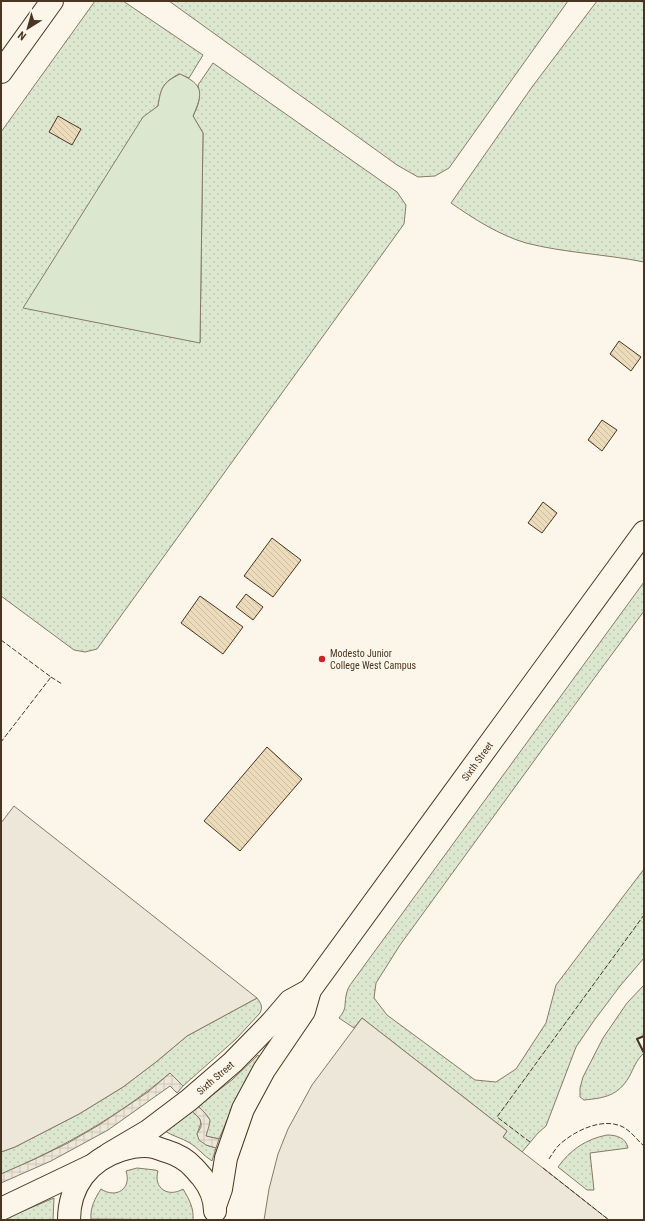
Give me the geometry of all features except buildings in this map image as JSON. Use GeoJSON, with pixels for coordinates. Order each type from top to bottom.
{"type":"FeatureCollection","features":[{"type":"Feature","properties":{"kind":"street"},"geometry":{"type":"LineString","coordinates":[[1,72],[52,1]]}},
{"type":"Feature","properties":{"kind":"street","name":"Sixth Street"},"geometry":{"type":"LineString","coordinates":[[215,1213],[226,1158],[243,1109],[264,1070],[304,1011],[310,990],[644,532]]}},
{"type":"Feature","properties":{"kind":"street","name":"Sixth Street"},"geometry":{"type":"LineString","coordinates":[[101,1160],[148,1131],[189,1100],[233,1062],[290,1001],[310,990]]}},
{"type":"Feature","properties":{"kind":"street"},"geometry":{"type":"LineString","coordinates":[[1,1209],[131,1147],[153,1147],[175,1154],[194,1167],[207,1185],[215,1213]]}},
{"type":"Feature","properties":{"kind":"street"},"geometry":{"type":"LineString","coordinates":[[69,1220],[69,1210],[73,1194],[81,1179],[101,1160]]}},
{"type":"Feature","properties":{"kind":"green space"},"geometry":{"type":"Polygon","coordinates":[[[95,1],[123,1],[203,55],[189,78],[179,74],[166,83],[161,90],[158,106],[149,113],[200,342],[203,133],[193,116],[199,101],[198,85],[213,63],[397,192],[406,205],[404,224],[97,649],[85,652],[74,650],[1,596],[1,132],[95,1]]]}},
{"type":"Feature","properties":{"kind":"green space"},"geometry":{"type":"Polygon","coordinates":[[[169,1],[568,1],[449,168],[435,176],[418,177],[397,165],[169,1]]]}},
{"type":"Feature","properties":{"kind":"green space"},"geometry":{"type":"Polygon","coordinates":[[[597,1],[644,1],[644,262],[555,249],[516,240],[487,226],[451,203],[532,87],[597,1]]]}},
{"type":"Feature","properties":{"kind":"green space"},"geometry":{"type":"Polygon","coordinates":[[[180,74],[194,82],[199,90],[199,101],[193,116],[203,133],[200,343],[23,308],[143,117],[158,106],[163,87],[169,80],[180,74]]]}},
{"type":"Feature","properties":{"kind":"green space"},"geometry":{"type":"Polygon","coordinates":[[[644,582],[644,611],[400,945],[376,983],[374,998],[387,1015],[475,1080],[496,1082],[516,1069],[546,1023],[556,985],[644,869],[644,958],[620,986],[576,1047],[546,1126],[522,1152],[503,1137],[507,1131],[362,1018],[354,1028],[339,1018],[344,1010],[348,988],[644,582]]]}},
{"type":"Feature","properties":{"kind":"green space"},"geometry":{"type":"Polygon","coordinates":[[[644,985],[644,1036],[637,1039],[644,1053],[635,1064],[625,1083],[615,1092],[604,1097],[584,1100],[580,1097],[580,1088],[583,1077],[603,1038],[627,1003],[644,985]]]}},
{"type":"Feature","properties":{"kind":"green space"},"geometry":{"type":"Polygon","coordinates":[[[257,998],[261,1005],[260,1013],[236,1039],[183,1086],[170,1073],[151,1089],[89,1130],[24,1164],[1,1174],[1,1152],[15,1147],[79,1114],[123,1087],[187,1036],[257,998]]]}},
{"type":"Feature","properties":{"kind":"green space"},"geometry":{"type":"Polygon","coordinates":[[[258,1055],[260,1058],[234,1104],[219,1139],[206,1136],[209,1118],[198,1106],[232,1080],[258,1055]]]}},
{"type":"Feature","properties":{"kind":"green space"},"geometry":{"type":"Polygon","coordinates":[[[192,1111],[200,1119],[201,1123],[197,1134],[206,1145],[216,1148],[212,1161],[190,1143],[165,1131],[192,1111]]]}},
{"type":"Feature","properties":{"kind":"green space"},"geometry":{"type":"Polygon","coordinates":[[[607,1135],[623,1139],[628,1148],[590,1153],[594,1190],[587,1190],[558,1167],[573,1150],[585,1142],[607,1135]]]}},
{"type":"Feature","properties":{"kind":"green space"},"geometry":{"type":"Polygon","coordinates":[[[137,1168],[158,1171],[157,1177],[160,1187],[167,1192],[177,1192],[183,1189],[192,1208],[193,1220],[91,1219],[93,1203],[101,1189],[112,1193],[121,1190],[127,1183],[126,1171],[137,1168]]]}},
{"type":"Feature","properties":{"kind":"green space"},"geometry":{"type":"Polygon","coordinates":[[[54,1198],[53,1220],[1,1220],[1,1218],[23,1211],[54,1198]]]}},
{"type":"Feature","properties":{"kind":"shaded area"},"geometry":{"type":"Polygon","coordinates":[[[14,806],[257,998],[187,1036],[123,1087],[79,1114],[15,1147],[1,1152],[1,823],[14,806]]]}},
{"type":"Feature","properties":{"kind":"shaded area"},"geometry":{"type":"Polygon","coordinates":[[[362,1018],[507,1131],[503,1137],[609,1220],[264,1220],[269,1189],[278,1154],[288,1129],[312,1085],[362,1018]]]}},
{"type":"Feature","properties":{"kind":"shaded area"},"geometry":{"type":"Polygon","coordinates":[[[170,1073],[183,1086],[177,1093],[170,1086],[108,1130],[51,1161],[1,1183],[1,1174],[68,1143],[99,1125],[148,1092],[170,1073]]]}},
{"type":"Feature","properties":{"kind":"shaded area"},"geometry":{"type":"Polygon","coordinates":[[[198,1106],[210,1120],[206,1136],[219,1139],[216,1148],[206,1145],[199,1140],[197,1134],[201,1127],[201,1123],[200,1119],[192,1111],[198,1106]]]}},
{"type":"Feature","properties":{"kind":"fence"},"geometry":{"type":"LineString","coordinates":[[1,640],[51,677],[1,742]]}},
{"type":"Feature","properties":{"kind":"fence"},"geometry":{"type":"LineString","coordinates":[[51,677],[62,684]]}},
{"type":"Feature","properties":{"kind":"fence"},"geometry":{"type":"LineString","coordinates":[[530,1142],[497,1117],[644,915]]}},
{"type":"Feature","properties":{"kind":"fence"},"geometry":{"type":"LineString","coordinates":[[549,1159],[554,1151],[566,1139],[590,1126],[598,1124],[607,1123],[623,1127],[644,1146]]}},
{"type":"Feature","properties":{"kind":"fence"},"geometry":{"type":"LineString","coordinates":[[543,1168],[609,1220]]}},
{"type":"Feature","properties":{"kind":"wall"},"geometry":{"type":"LineString","coordinates":[[644,1036],[637,1039],[644,1053]]}},
{"type":"Feature","properties":{"kind":"place","name":"Modesto Junior College West Campus"},"geometry":{"type":"Point","coordinates":[322,659]}}]}
